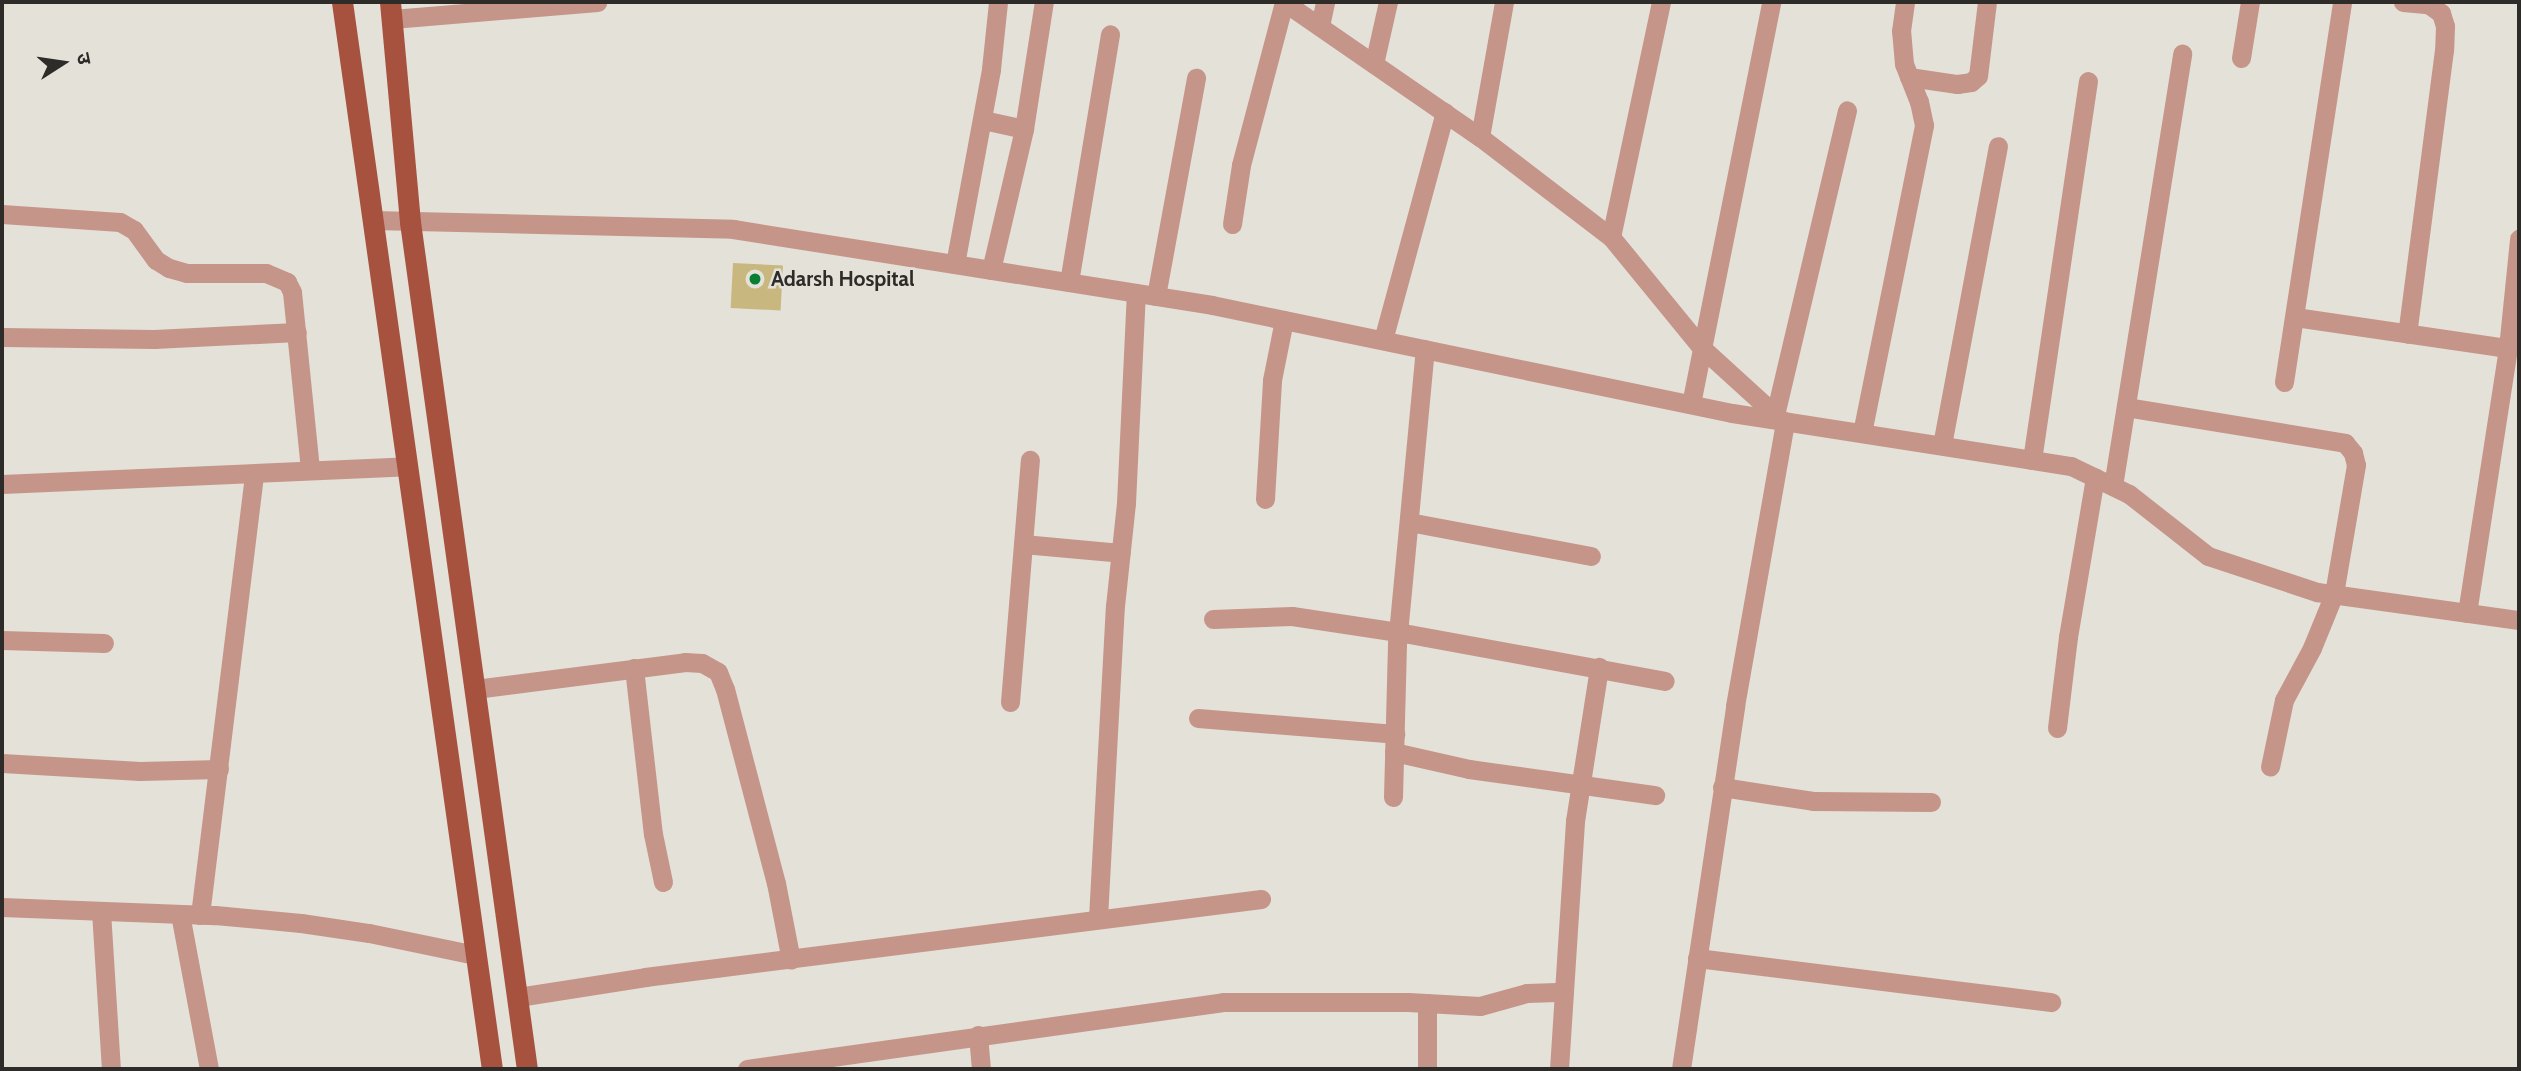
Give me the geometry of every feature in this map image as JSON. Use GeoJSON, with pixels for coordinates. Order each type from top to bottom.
{"type":"FeatureCollection","features":[{"type":"Feature","properties":{"kind":"main road"},"geometry":{"type":"LineString","coordinates":[[342,2],[492,1069]]}},
{"type":"Feature","properties":{"kind":"main road"},"geometry":{"type":"LineString","coordinates":[[391,10],[410,222],[527,1069]]}},
{"type":"Feature","properties":{"kind":"street"},"geometry":{"type":"LineString","coordinates":[[391,10],[597,2]]}},
{"type":"Feature","properties":{"kind":"street"},"geometry":{"type":"LineString","coordinates":[[955,264],[983,120],[998,2]]}},
{"type":"Feature","properties":{"kind":"street"},"geometry":{"type":"LineString","coordinates":[[991,270],[1024,129],[1044,2]]}},
{"type":"Feature","properties":{"kind":"street"},"geometry":{"type":"LineString","coordinates":[[1232,224],[1241,165],[1284,2],[1480,137],[1611,237],[1702,348],[1780,419]]}},
{"type":"Feature","properties":{"kind":"street"},"geometry":{"type":"LineString","coordinates":[[1320,26],[1325,2]]}},
{"type":"Feature","properties":{"kind":"street"},"geometry":{"type":"LineString","coordinates":[[1374,64],[1388,2]]}},
{"type":"Feature","properties":{"kind":"street"},"geometry":{"type":"LineString","coordinates":[[1480,137],[1504,2]]}},
{"type":"Feature","properties":{"kind":"street"},"geometry":{"type":"LineString","coordinates":[[1611,237],[1661,2]]}},
{"type":"Feature","properties":{"kind":"street"},"geometry":{"type":"LineString","coordinates":[[1691,404],[1771,2]]}},
{"type":"Feature","properties":{"kind":"street"},"geometry":{"type":"LineString","coordinates":[[1862,433],[1924,125],[1920,102],[1905,64],[1901,31],[1905,2]]}},
{"type":"Feature","properties":{"kind":"street"},"geometry":{"type":"LineString","coordinates":[[1909,77],[1957,83],[1970,82],[1979,76],[1987,2]]}},
{"type":"Feature","properties":{"kind":"street"},"geometry":{"type":"LineString","coordinates":[[2241,58],[2250,2]]}},
{"type":"Feature","properties":{"kind":"street"},"geometry":{"type":"LineString","coordinates":[[2284,382],[2342,2]]}},
{"type":"Feature","properties":{"kind":"street"},"geometry":{"type":"LineString","coordinates":[[2403,2],[2428,4],[2441,13],[2445,26],[2407,334]]}},
{"type":"Feature","properties":{"kind":"street"},"geometry":{"type":"LineString","coordinates":[[1069,282],[1110,34]]}},
{"type":"Feature","properties":{"kind":"street"},"geometry":{"type":"LineString","coordinates":[[2113,486],[2182,53]]}},
{"type":"Feature","properties":{"kind":"street"},"geometry":{"type":"LineString","coordinates":[[1156,296],[1196,78]]}},
{"type":"Feature","properties":{"kind":"street"},"geometry":{"type":"LineString","coordinates":[[2032,460],[2088,81]]}},
{"type":"Feature","properties":{"kind":"street"},"geometry":{"type":"LineString","coordinates":[[1681,1069],[1780,419],[1847,110]]}},
{"type":"Feature","properties":{"kind":"street"},"geometry":{"type":"LineString","coordinates":[[1382,340],[1445,112]]}},
{"type":"Feature","properties":{"kind":"street"},"geometry":{"type":"LineString","coordinates":[[983,120],[1024,129]]}},
{"type":"Feature","properties":{"kind":"street"},"geometry":{"type":"LineString","coordinates":[[1942,446],[1998,146]]}},
{"type":"Feature","properties":{"kind":"street"},"geometry":{"type":"LineString","coordinates":[[2,214],[120,222],[134,230],[156,260],[169,268],[186,273],[266,273],[281,277],[292,292],[310,470]]}},
{"type":"Feature","properties":{"kind":"street"},"geometry":{"type":"LineString","coordinates":[[373,220],[733,229],[1156,296],[1691,404],[2071,466],[2129,494],[2208,556],[2317,592],[2519,620]]}},
{"type":"Feature","properties":{"kind":"street"},"geometry":{"type":"LineString","coordinates":[[2467,613],[2508,348],[2519,239]]}},
{"type":"Feature","properties":{"kind":"street"},"geometry":{"type":"LineString","coordinates":[[1098,918],[1114,620],[1126,503],[1136,293]]}},
{"type":"Feature","properties":{"kind":"street"},"geometry":{"type":"LineString","coordinates":[[2295,317],[2508,348]]}},
{"type":"Feature","properties":{"kind":"street"},"geometry":{"type":"LineString","coordinates":[[1265,499],[1272,380],[1284,320]]}},
{"type":"Feature","properties":{"kind":"street"},"geometry":{"type":"LineString","coordinates":[[2,337],[154,339],[297,332]]}},
{"type":"Feature","properties":{"kind":"street"},"geometry":{"type":"LineString","coordinates":[[1394,797],[1398,632],[1425,349]]}},
{"type":"Feature","properties":{"kind":"street"},"geometry":{"type":"LineString","coordinates":[[2126,407],[2345,443],[2353,453],[2356,465],[2334,594],[2312,648],[2284,700],[2270,767]]}},
{"type":"Feature","properties":{"kind":"street"},"geometry":{"type":"LineString","coordinates":[[1010,702],[1030,460]]}},
{"type":"Feature","properties":{"kind":"street"},"geometry":{"type":"LineString","coordinates":[[2,484],[408,466]]}},
{"type":"Feature","properties":{"kind":"street"},"geometry":{"type":"LineString","coordinates":[[209,1069],[190,914],[219,769],[254,473]]}},
{"type":"Feature","properties":{"kind":"street"},"geometry":{"type":"LineString","coordinates":[[2057,728],[2068,636],[2095,477]]}},
{"type":"Feature","properties":{"kind":"street"},"geometry":{"type":"LineString","coordinates":[[1409,522],[1591,556]]}},
{"type":"Feature","properties":{"kind":"street"},"geometry":{"type":"LineString","coordinates":[[1023,544],[1121,553]]}},
{"type":"Feature","properties":{"kind":"street"},"geometry":{"type":"LineString","coordinates":[[1213,619],[1292,616],[1599,667],[1665,681]]}},
{"type":"Feature","properties":{"kind":"street"},"geometry":{"type":"LineString","coordinates":[[2,640],[104,643]]}},
{"type":"Feature","properties":{"kind":"street"},"geometry":{"type":"LineString","coordinates":[[475,689],[685,662],[702,663],[718,672],[725,689],[776,883],[790,960]]}},
{"type":"Feature","properties":{"kind":"street"},"geometry":{"type":"LineString","coordinates":[[1559,1069],[1575,821],[1599,667]]}},
{"type":"Feature","properties":{"kind":"street"},"geometry":{"type":"LineString","coordinates":[[634,668],[653,834],[663,882]]}},
{"type":"Feature","properties":{"kind":"street"},"geometry":{"type":"LineString","coordinates":[[1198,718],[1395,743],[1469,769],[1656,795]]}},
{"type":"Feature","properties":{"kind":"street"},"geometry":{"type":"LineString","coordinates":[[2,764],[140,771],[219,769]]}},
{"type":"Feature","properties":{"kind":"street"},"geometry":{"type":"LineString","coordinates":[[1722,787],[1813,801],[1931,802]]}},
{"type":"Feature","properties":{"kind":"street"},"geometry":{"type":"LineString","coordinates":[[518,996],[1098,918],[1261,899]]}},
{"type":"Feature","properties":{"kind":"street"},"geometry":{"type":"LineString","coordinates":[[2,907],[190,914],[342,929],[475,955]]}},
{"type":"Feature","properties":{"kind":"street"},"geometry":{"type":"LineString","coordinates":[[101,911],[111,1069]]}},
{"type":"Feature","properties":{"kind":"street"},"geometry":{"type":"LineString","coordinates":[[1696,958],[2052,1002]]}},
{"type":"Feature","properties":{"kind":"street"},"geometry":{"type":"LineString","coordinates":[[747,1069],[1223,1002],[1427,1003],[1480,1006],[1527,993],[1564,992]]}},
{"type":"Feature","properties":{"kind":"street"},"geometry":{"type":"LineString","coordinates":[[1427,1003],[1427,1069]]}},
{"type":"Feature","properties":{"kind":"street"},"geometry":{"type":"LineString","coordinates":[[978,1035],[981,1069]]}},
{"type":"Feature","properties":{"kind":"building"},"geometry":{"type":"Polygon","coordinates":[[[733,263],[783,266],[781,311],[731,308],[733,263]]]}},
{"type":"Feature","properties":{"kind":"place","name":"Adarsh Hospital"},"geometry":{"type":"Point","coordinates":[755,279]}}]}
